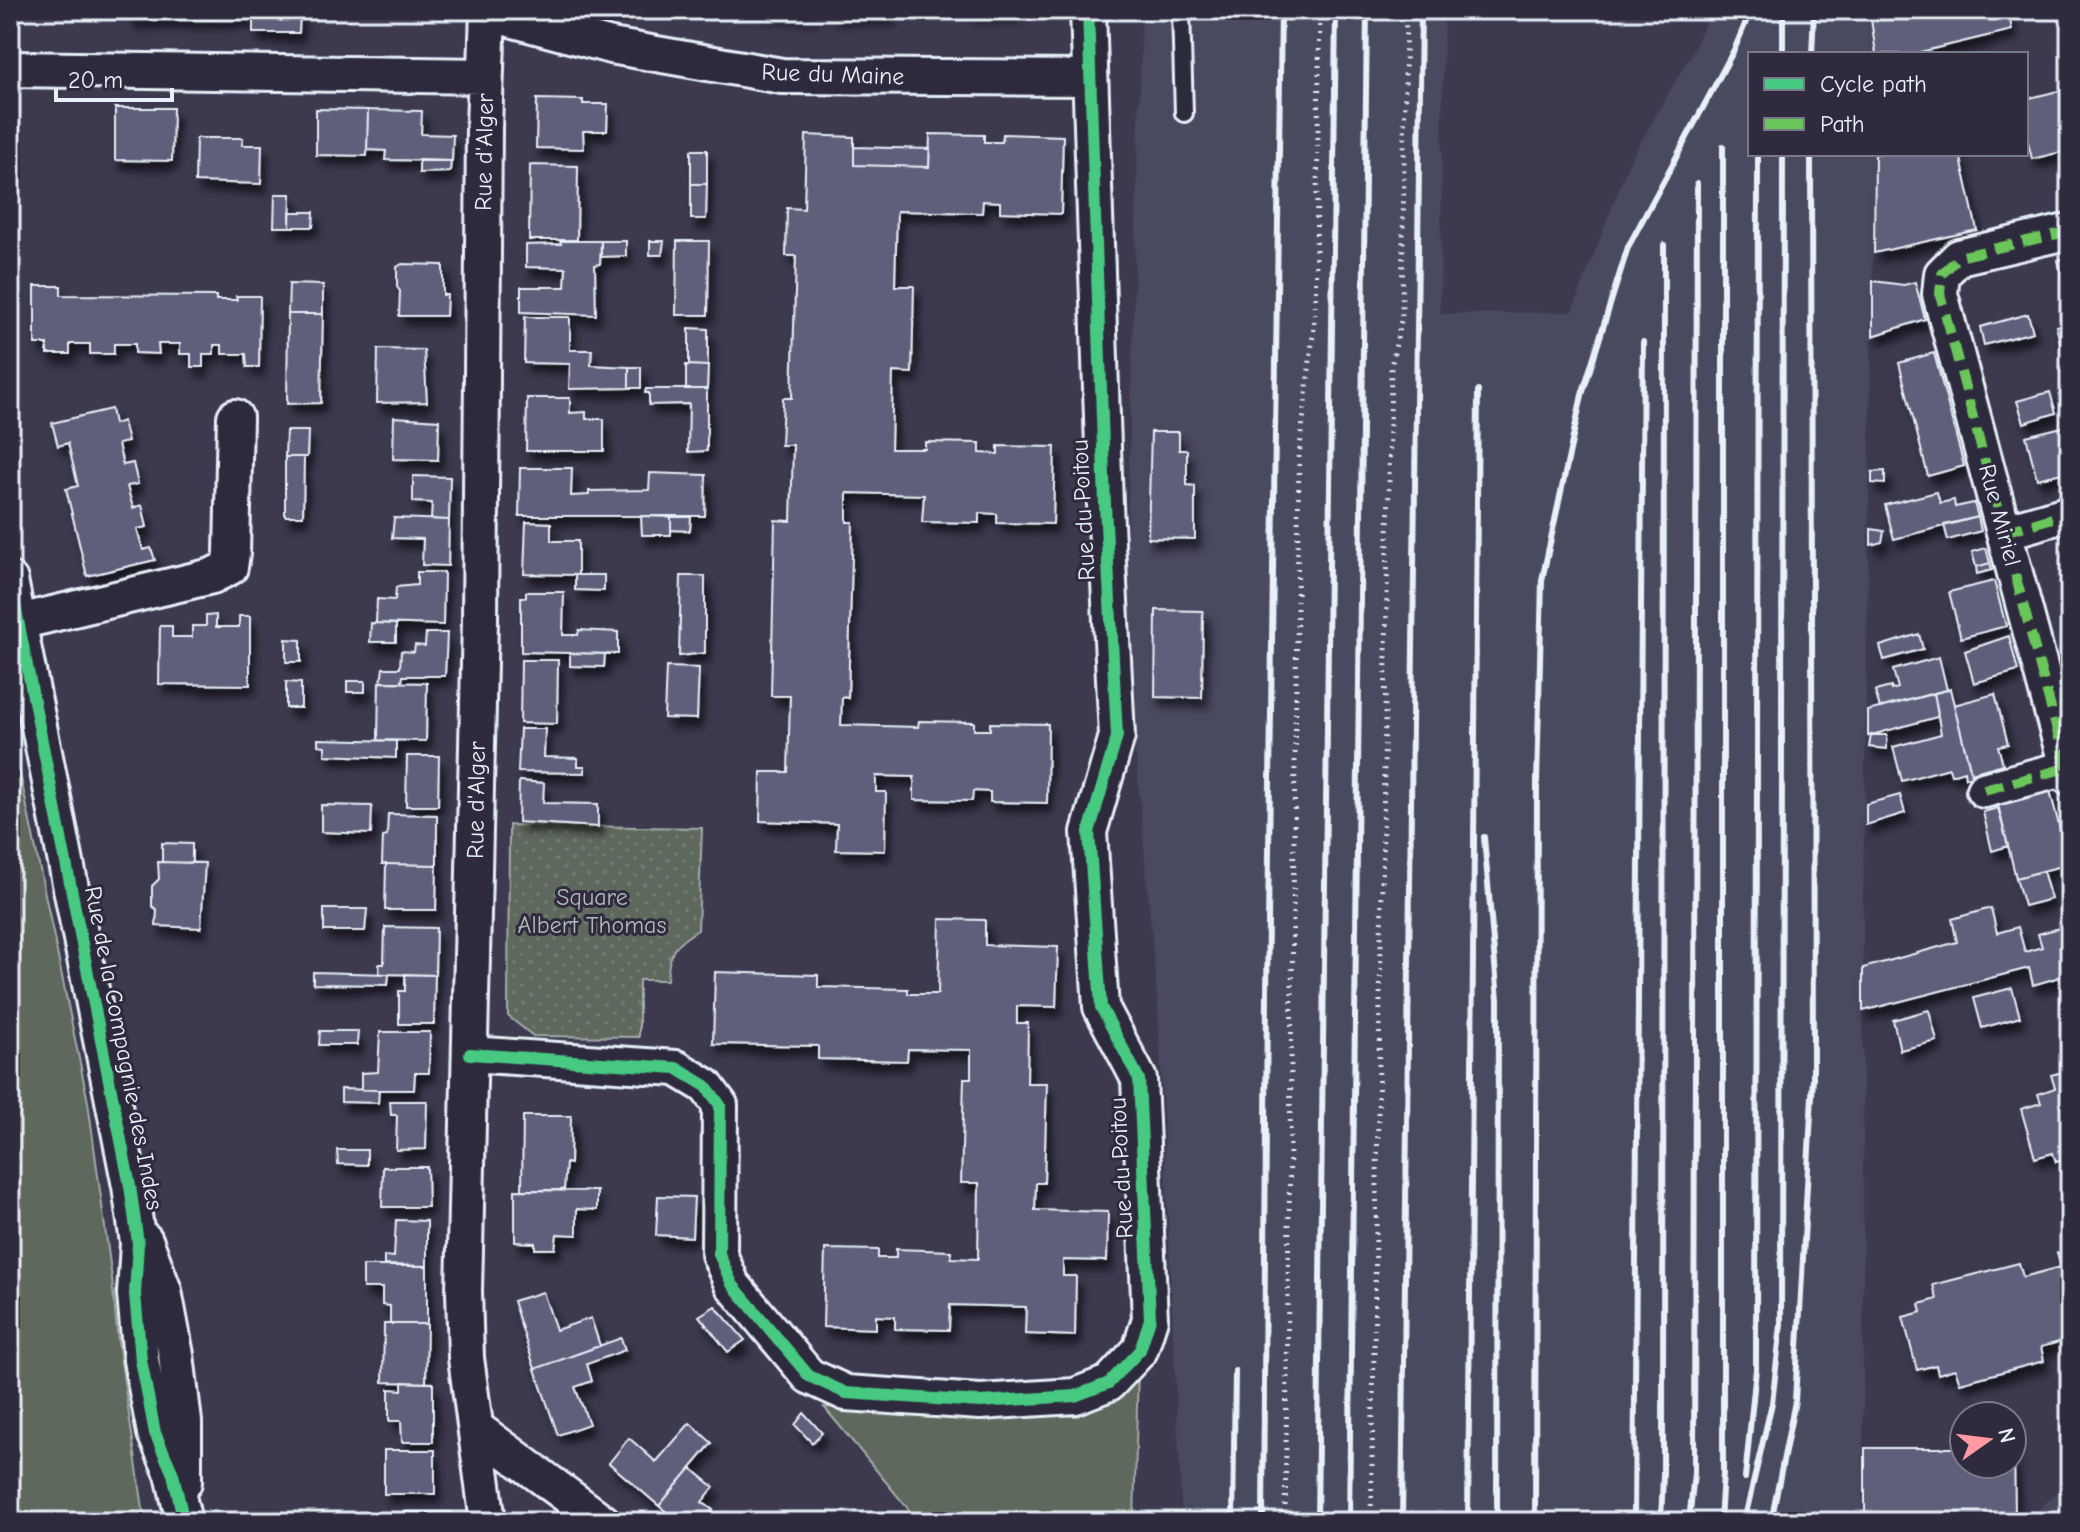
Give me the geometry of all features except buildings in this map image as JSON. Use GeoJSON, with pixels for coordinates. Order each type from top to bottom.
{"type":"FeatureCollection","features":[{"type":"Feature","properties":{"kind":"street","name":"Rue du Poitou"},"geometry":{"type":"LineString","coordinates":[[470,1054],[676,1068],[706,1086],[720,1105],[719,1254],[732,1284],[809,1376],[846,1393],[980,1402],[1075,1396],[1109,1383],[1140,1350],[1150,1319],[1139,1079],[1101,1007],[1089,832],[1117,736],[1105,505],[1088,10]]}},
{"type":"Feature","properties":{"kind":"street","name":"Rue du Maine"},"geometry":{"type":"LineString","coordinates":[[488,11],[611,46],[782,76],[1089,78]]}},
{"type":"Feature","properties":{"kind":"street","name":"Rue d'Alger"},"geometry":{"type":"LineString","coordinates":[[488,11],[480,620],[464,1291],[466,1358],[488,1522]]}},
{"type":"Feature","properties":{"kind":"street"},"geometry":{"type":"LineString","coordinates":[[10,69],[485,76]]}},
{"type":"Feature","properties":{"kind":"street","name":"Rue Miriel"},"geometry":{"type":"LineString","coordinates":[[2069,771],[1940,294],[1942,274],[1959,257],[2070,231]]}},
{"type":"Feature","properties":{"kind":"street"},"geometry":{"type":"LineString","coordinates":[[19,622],[212,576],[230,567],[235,417]]}},
{"type":"Feature","properties":{"kind":"street"},"geometry":{"type":"LineString","coordinates":[[2004,532],[2070,513]]}},
{"type":"Feature","properties":{"kind":"street","name":"Rue de la Compagnie des Indes"},"geometry":{"type":"LineString","coordinates":[[10,580],[130,1186],[138,1243],[135,1294],[141,1360],[155,1433],[173,1474],[185,1522]]}},
{"type":"Feature","properties":{"kind":"street"},"geometry":{"type":"LineString","coordinates":[[1984,790],[2069,771]]}},
{"type":"Feature","properties":{"kind":"street"},"geometry":{"type":"LineString","coordinates":[[477,1429],[603,1522]]}},
{"type":"Feature","properties":{"kind":"lane"},"geometry":{"type":"LineString","coordinates":[[1181,10],[1184,113]]}},
{"type":"Feature","properties":{"kind":"path"},"geometry":{"type":"LineString","coordinates":[[1285,1522],[1299,456],[1315,317],[1320,10]]}},
{"type":"Feature","properties":{"kind":"path"},"geometry":{"type":"LineString","coordinates":[[1371,1522],[1391,367],[1402,316],[1406,10]]}},
{"type":"Feature","properties":{"kind":"shaded area"},"geometry":{"type":"Polygon","coordinates":[[[1142,10],[1444,10],[1440,314],[1572,312],[1629,162],[1694,49],[1711,10],[1879,10],[1876,11],[1876,52],[1748,52],[1748,156],[1874,156],[1863,908],[1863,1522],[1182,1522],[1158,1007],[1133,722],[1127,537],[1142,10]]]}},
{"type":"Feature","properties":{"kind":"shaded area"},"geometry":{"type":"Polygon","coordinates":[[[2070,1481],[2070,1522],[2024,1522],[2070,1481]]]}},
{"type":"Feature","properties":{"kind":"green space"},"geometry":{"type":"Polygon","coordinates":[[[10,725],[88,1102],[118,1341],[145,1522],[10,1522],[10,725]]]}},
{"type":"Feature","properties":{"kind":"green space","name":"Square Albert Thomas"},"geometry":{"type":"Polygon","coordinates":[[[509,825],[702,828],[698,930],[674,950],[667,980],[639,980],[639,1037],[533,1036],[508,1016],[509,825]]]}},
{"type":"Feature","properties":{"kind":"green space"},"geometry":{"type":"Polygon","coordinates":[[[1138,1368],[1134,1522],[919,1522],[824,1407],[1078,1416],[1138,1368]]]}},
{"type":"Feature","properties":{"kind":"railway"},"geometry":{"type":"LineString","coordinates":[[1263,1522],[1281,10]]}},
{"type":"Feature","properties":{"kind":"railway"},"geometry":{"type":"LineString","coordinates":[[1317,1522],[1336,10]]}},
{"type":"Feature","properties":{"kind":"railway"},"geometry":{"type":"LineString","coordinates":[[1349,1522],[1367,10]]}},
{"type":"Feature","properties":{"kind":"railway"},"geometry":{"type":"LineString","coordinates":[[1402,1522],[1421,10]]}},
{"type":"Feature","properties":{"kind":"railway"},"geometry":{"type":"LineString","coordinates":[[1535,1522],[1537,783],[1542,580],[1582,395],[1628,247],[1735,48],[1751,10]]}},
{"type":"Feature","properties":{"kind":"railway"},"geometry":{"type":"LineString","coordinates":[[1812,52],[1814,10]]}},
{"type":"Feature","properties":{"kind":"railway"},"geometry":{"type":"LineString","coordinates":[[1783,14],[1783,52]]}},
{"type":"Feature","properties":{"kind":"railway"},"geometry":{"type":"LineString","coordinates":[[1720,1522],[1723,1473],[1723,146]]}},
{"type":"Feature","properties":{"kind":"railway"},"geometry":{"type":"LineString","coordinates":[[1745,1478],[1756,1369],[1758,156]]}},
{"type":"Feature","properties":{"kind":"railway"},"geometry":{"type":"LineString","coordinates":[[1744,1522],[1772,1403],[1781,1325],[1783,156]]}},
{"type":"Feature","properties":{"kind":"railway"},"geometry":{"type":"LineString","coordinates":[[1771,1522],[1795,1401],[1813,1078],[1811,156]]}},
{"type":"Feature","properties":{"kind":"railway"},"geometry":{"type":"LineString","coordinates":[[1689,1522],[1694,1473],[1697,183]]}},
{"type":"Feature","properties":{"kind":"railway"},"geometry":{"type":"LineString","coordinates":[[1661,1522],[1664,245]]}},
{"type":"Feature","properties":{"kind":"railway"},"geometry":{"type":"LineString","coordinates":[[1634,1522],[1643,342]]}},
{"type":"Feature","properties":{"kind":"railway"},"geometry":{"type":"LineString","coordinates":[[1468,1522],[1478,391]]}},
{"type":"Feature","properties":{"kind":"railway"},"geometry":{"type":"LineString","coordinates":[[1484,837],[1498,1000],[1497,1522]]}},
{"type":"Feature","properties":{"kind":"railway"},"geometry":{"type":"LineString","coordinates":[[1233,1522],[1235,1371]]}},
{"type":"Feature","properties":{"kind":"railway"},"geometry":{"type":"LineString","coordinates":[[2059,1522],[2070,1512]]}},
{"type":"Feature","properties":{"kind":"marked path"},"geometry":{"type":"LineString","coordinates":[[2067,768],[1940,294],[1942,274],[1959,257],[2070,231]]}},
{"type":"Feature","properties":{"kind":"marked path"},"geometry":{"type":"LineString","coordinates":[[2004,532],[2070,513]]}},
{"type":"Feature","properties":{"kind":"marked path"},"geometry":{"type":"LineString","coordinates":[[1984,790],[2070,767]]}},
{"type":"Feature","properties":{"kind":"cycle path"},"geometry":{"type":"LineString","coordinates":[[470,1054],[676,1068],[706,1086],[720,1105],[719,1254],[732,1284],[809,1376],[846,1393],[980,1402],[1075,1396],[1109,1383],[1140,1350],[1150,1319],[1139,1079],[1101,1007],[1089,832],[1117,736],[1105,505],[1088,10]]}},
{"type":"Feature","properties":{"kind":"cycle path"},"geometry":{"type":"LineString","coordinates":[[10,580],[130,1186],[138,1243],[135,1294],[141,1360],[155,1433],[173,1474],[184,1522]]}}]}
